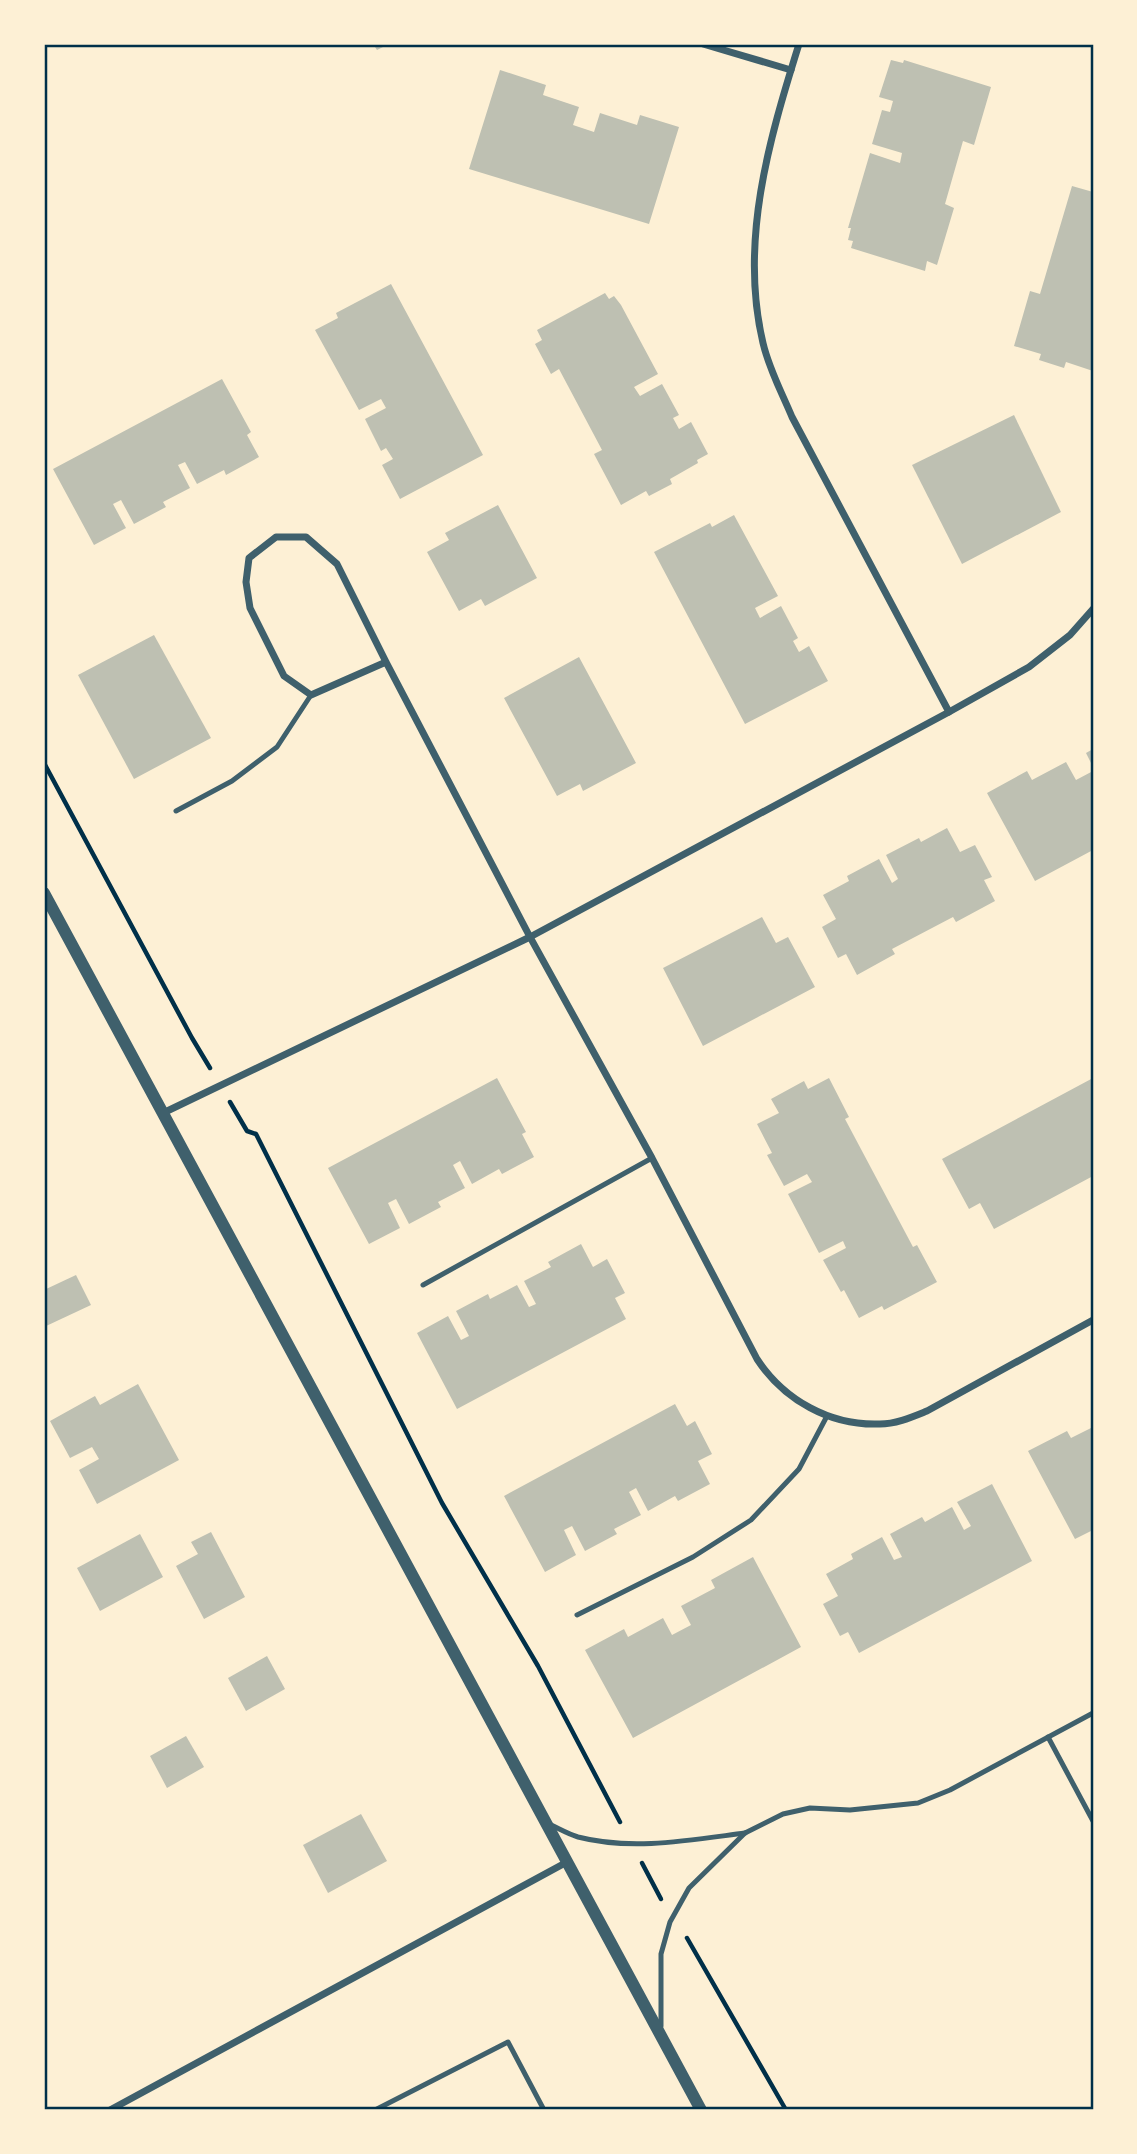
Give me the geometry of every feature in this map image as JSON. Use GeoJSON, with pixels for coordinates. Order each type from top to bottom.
{"type":"FeatureCollection","features":[{"type":"Feature","properties":{"kind":"street"},"geometry":{"type":"LineString","coordinates":[[703,44],[790,70]]}},
{"type":"Feature","properties":{"kind":"street"},"geometry":{"type":"LineString","coordinates":[[799,44],[759,196],[755,248],[756,307],[763,345],[792,417],[949,712]]}},
{"type":"Feature","properties":{"kind":"street"},"geometry":{"type":"LineString","coordinates":[[386,662],[311,695],[284,676],[250,608],[246,582],[249,558],[276,537],[306,537],[337,564],[530,937],[767,1374],[780,1388],[827,1416],[860,1423],[882,1424],[927,1411],[1093,1320]]}},
{"type":"Feature","properties":{"kind":"street"},"geometry":{"type":"LineString","coordinates":[[163,1113],[530,937],[949,712],[1029,667],[1070,635],[1093,610]]}},
{"type":"Feature","properties":{"kind":"street"},"geometry":{"type":"LineString","coordinates":[[44,893],[701,2110]]}},
{"type":"Feature","properties":{"kind":"street"},"geometry":{"type":"LineString","coordinates":[[110,2110],[122,2108],[567,1862]]}},
{"type":"Feature","properties":{"kind":"lane"},"geometry":{"type":"LineString","coordinates":[[176,811],[232,781],[277,747],[311,695]]}},
{"type":"Feature","properties":{"kind":"lane"},"geometry":{"type":"LineString","coordinates":[[423,1284],[652,1158]]}},
{"type":"Feature","properties":{"kind":"lane"},"geometry":{"type":"LineString","coordinates":[[577,1615],[692,1557],[751,1520],[799,1469],[827,1416]]}},
{"type":"Feature","properties":{"kind":"lane"},"geometry":{"type":"LineString","coordinates":[[660,2036],[661,1954],[673,1917],[689,1888],[745,1833],[783,1814],[810,1808],[862,1809],[918,1803],[950,1790],[1093,1713]]}},
{"type":"Feature","properties":{"kind":"lane"},"geometry":{"type":"LineString","coordinates":[[1048,1737],[1093,1821]]}},
{"type":"Feature","properties":{"kind":"lane"},"geometry":{"type":"LineString","coordinates":[[546,1823],[578,1837],[631,1843],[663,1843],[745,1833]]}},
{"type":"Feature","properties":{"kind":"lane"},"geometry":{"type":"LineString","coordinates":[[375,2110],[508,2042],[544,2110]]}},
{"type":"Feature","properties":{"kind":"path"},"geometry":{"type":"LineString","coordinates":[[44,763],[200,1050]]}},
{"type":"Feature","properties":{"kind":"path"},"geometry":{"type":"LineString","coordinates":[[247,1131],[256,1134],[442,1503],[538,1666],[631,1843],[786,2110]]}},
{"type":"Feature","properties":{"kind":"building"},"geometry":{"type":"Polygon","coordinates":[[[373,44],[389,44],[377,50],[373,44]]]}},
{"type":"Feature","properties":{"kind":"building"},"geometry":{"type":"Polygon","coordinates":[[[891,60],[903,63],[904,60],[991,87],[974,145],[963,141],[945,204],[954,208],[937,265],[927,261],[925,271],[851,248],[853,241],[848,240],[851,228],[848,228],[870,153],[900,163],[902,153],[872,144],[882,110],[890,112],[893,101],[879,97],[891,60]]]}},
{"type":"Feature","properties":{"kind":"building"},"geometry":{"type":"Polygon","coordinates":[[[500,70],[546,85],[543,95],[579,107],[573,125],[594,132],[600,113],[637,125],[640,115],[679,127],[649,224],[469,169],[500,70]]]}},
{"type":"Feature","properties":{"kind":"building"},"geometry":{"type":"Polygon","coordinates":[[[1072,186],[1093,192],[1093,371],[1066,362],[1064,368],[1039,360],[1041,354],[1014,346],[1030,291],[1040,294],[1072,186]]]}},
{"type":"Feature","properties":{"kind":"building"},"geometry":{"type":"Polygon","coordinates":[[[391,284],[483,455],[400,499],[382,465],[393,459],[386,448],[381,451],[365,419],[386,408],[381,399],[359,410],[315,330],[338,318],[336,313],[391,284]]]}},
{"type":"Feature","properties":{"kind":"building"},"geometry":{"type":"Polygon","coordinates":[[[605,293],[609,299],[614,296],[621,305],[658,374],[634,387],[640,396],[662,384],[679,415],[673,418],[679,429],[691,422],[708,454],[670,479],[672,484],[649,496],[646,491],[621,505],[594,454],[602,450],[559,369],[551,374],[535,344],[542,340],[537,330],[605,293]]]}},
{"type":"Feature","properties":{"kind":"building"},"geometry":{"type":"Polygon","coordinates":[[[222,379],[251,432],[247,435],[259,457],[226,475],[224,470],[197,484],[185,462],[178,465],[190,488],[163,502],[166,507],[134,524],[121,500],[113,504],[126,528],[94,545],[53,469],[222,379]]]}},
{"type":"Feature","properties":{"kind":"building"},"geometry":{"type":"Polygon","coordinates":[[[1014,415],[1061,512],[962,564],[912,465],[1014,415]]]}},
{"type":"Feature","properties":{"kind":"building"},"geometry":{"type":"Polygon","coordinates":[[[498,505],[537,578],[485,606],[481,599],[459,611],[427,552],[449,540],[445,533],[498,505]]]}},
{"type":"Feature","properties":{"kind":"building"},"geometry":{"type":"Polygon","coordinates":[[[734,515],[778,596],[755,608],[760,618],[781,606],[798,638],[793,641],[799,652],[809,646],[828,681],[745,724],[654,552],[710,523],[712,527],[734,515]]]}},
{"type":"Feature","properties":{"kind":"building"},"geometry":{"type":"Polygon","coordinates":[[[154,635],[211,738],[134,779],[78,675],[154,635]]]}},
{"type":"Feature","properties":{"kind":"building"},"geometry":{"type":"Polygon","coordinates":[[[579,657],[636,763],[583,791],[580,784],[557,796],[504,698],[579,657]]]}},
{"type":"Feature","properties":{"kind":"building"},"geometry":{"type":"Polygon","coordinates":[[[1093,749],[1093,767],[1086,753],[1093,749]]]}},
{"type":"Feature","properties":{"kind":"building"},"geometry":{"type":"Polygon","coordinates":[[[1066,762],[1076,780],[1093,771],[1093,850],[1035,881],[987,793],[1027,771],[1032,780],[1066,762]]]}},
{"type":"Feature","properties":{"kind":"building"},"geometry":{"type":"Polygon","coordinates":[[[947,828],[960,852],[975,845],[992,877],[984,880],[995,901],[956,922],[953,917],[892,949],[895,954],[857,975],[846,954],[838,958],[822,927],[836,919],[823,895],[849,881],[847,876],[879,859],[892,883],[898,879],[886,855],[919,838],[921,842],[947,828]]]}},
{"type":"Feature","properties":{"kind":"building"},"geometry":{"type":"Polygon","coordinates":[[[762,917],[776,943],[788,937],[815,987],[703,1046],[663,968],[762,917]]]}},
{"type":"Feature","properties":{"kind":"building"},"geometry":{"type":"Polygon","coordinates":[[[497,1078],[526,1132],[522,1134],[534,1157],[502,1174],[499,1169],[472,1184],[460,1161],[453,1165],[465,1188],[438,1202],[441,1207],[409,1224],[396,1199],[388,1203],[400,1228],[369,1244],[328,1168],[497,1078]]]}},
{"type":"Feature","properties":{"kind":"building"},"geometry":{"type":"Polygon","coordinates":[[[829,1078],[849,1117],[845,1119],[913,1247],[917,1245],[937,1282],[884,1310],[882,1306],[859,1318],[823,1260],[846,1248],[843,1241],[819,1253],[788,1194],[812,1182],[807,1174],[784,1186],[767,1155],[772,1153],[757,1124],[779,1113],[771,1099],[804,1081],[808,1089],[829,1078]]]}},
{"type":"Feature","properties":{"kind":"building"},"geometry":{"type":"Polygon","coordinates":[[[1093,1078],[1093,1176],[994,1229],[980,1203],[969,1209],[942,1159],[1093,1078]]]}},
{"type":"Feature","properties":{"kind":"building"},"geometry":{"type":"Polygon","coordinates":[[[581,1244],[593,1267],[607,1259],[625,1293],[615,1298],[626,1319],[457,1409],[417,1333],[448,1316],[461,1340],[469,1336],[456,1311],[488,1294],[490,1299],[517,1285],[529,1307],[536,1304],[524,1281],[551,1267],[548,1262],[581,1244]]]}},
{"type":"Feature","properties":{"kind":"building"},"geometry":{"type":"Polygon","coordinates":[[[76,1275],[91,1305],[44,1327],[44,1290],[76,1275]]]}},
{"type":"Feature","properties":{"kind":"building"},"geometry":{"type":"Polygon","coordinates":[[[138,1384],[179,1460],[97,1504],[79,1470],[99,1459],[92,1447],[70,1458],[50,1421],[95,1396],[100,1405],[138,1384]]]}},
{"type":"Feature","properties":{"kind":"building"},"geometry":{"type":"Polygon","coordinates":[[[675,1404],[687,1426],[695,1421],[712,1454],[698,1461],[710,1484],[678,1501],[675,1496],[648,1511],[636,1488],[629,1492],[641,1515],[614,1529],[617,1534],[585,1551],[572,1526],[564,1530],[576,1555],[545,1572],[504,1496],[675,1404]]]}},
{"type":"Feature","properties":{"kind":"building"},"geometry":{"type":"Polygon","coordinates":[[[1093,1427],[1093,1530],[1075,1539],[1028,1451],[1067,1431],[1071,1438],[1093,1427]]]}},
{"type":"Feature","properties":{"kind":"building"},"geometry":{"type":"Polygon","coordinates":[[[992,1484],[1032,1561],[859,1653],[848,1632],[840,1636],[823,1604],[838,1596],[826,1574],[853,1559],[851,1554],[882,1537],[894,1560],[902,1557],[890,1534],[922,1517],[925,1522],[952,1507],[964,1530],[971,1526],[957,1502],[992,1484]]]}},
{"type":"Feature","properties":{"kind":"building"},"geometry":{"type":"Polygon","coordinates":[[[211,1532],[245,1597],[204,1619],[176,1566],[198,1554],[191,1542],[211,1532]]]}},
{"type":"Feature","properties":{"kind":"building"},"geometry":{"type":"Polygon","coordinates":[[[140,1534],[163,1577],[100,1611],[77,1568],[140,1534]]]}},
{"type":"Feature","properties":{"kind":"building"},"geometry":{"type":"Polygon","coordinates":[[[753,1557],[801,1647],[633,1738],[585,1650],[624,1629],[628,1637],[663,1618],[672,1635],[691,1625],[681,1606],[715,1588],[711,1580],[753,1557]]]}},
{"type":"Feature","properties":{"kind":"building"},"geometry":{"type":"Polygon","coordinates":[[[267,1656],[285,1689],[246,1711],[228,1678],[267,1656]]]}},
{"type":"Feature","properties":{"kind":"building"},"geometry":{"type":"Polygon","coordinates":[[[186,1736],[204,1767],[167,1788],[150,1756],[186,1736]]]}},
{"type":"Feature","properties":{"kind":"building"},"geometry":{"type":"Polygon","coordinates":[[[361,1814],[387,1861],[328,1893],[303,1845],[361,1814]]]}}]}
